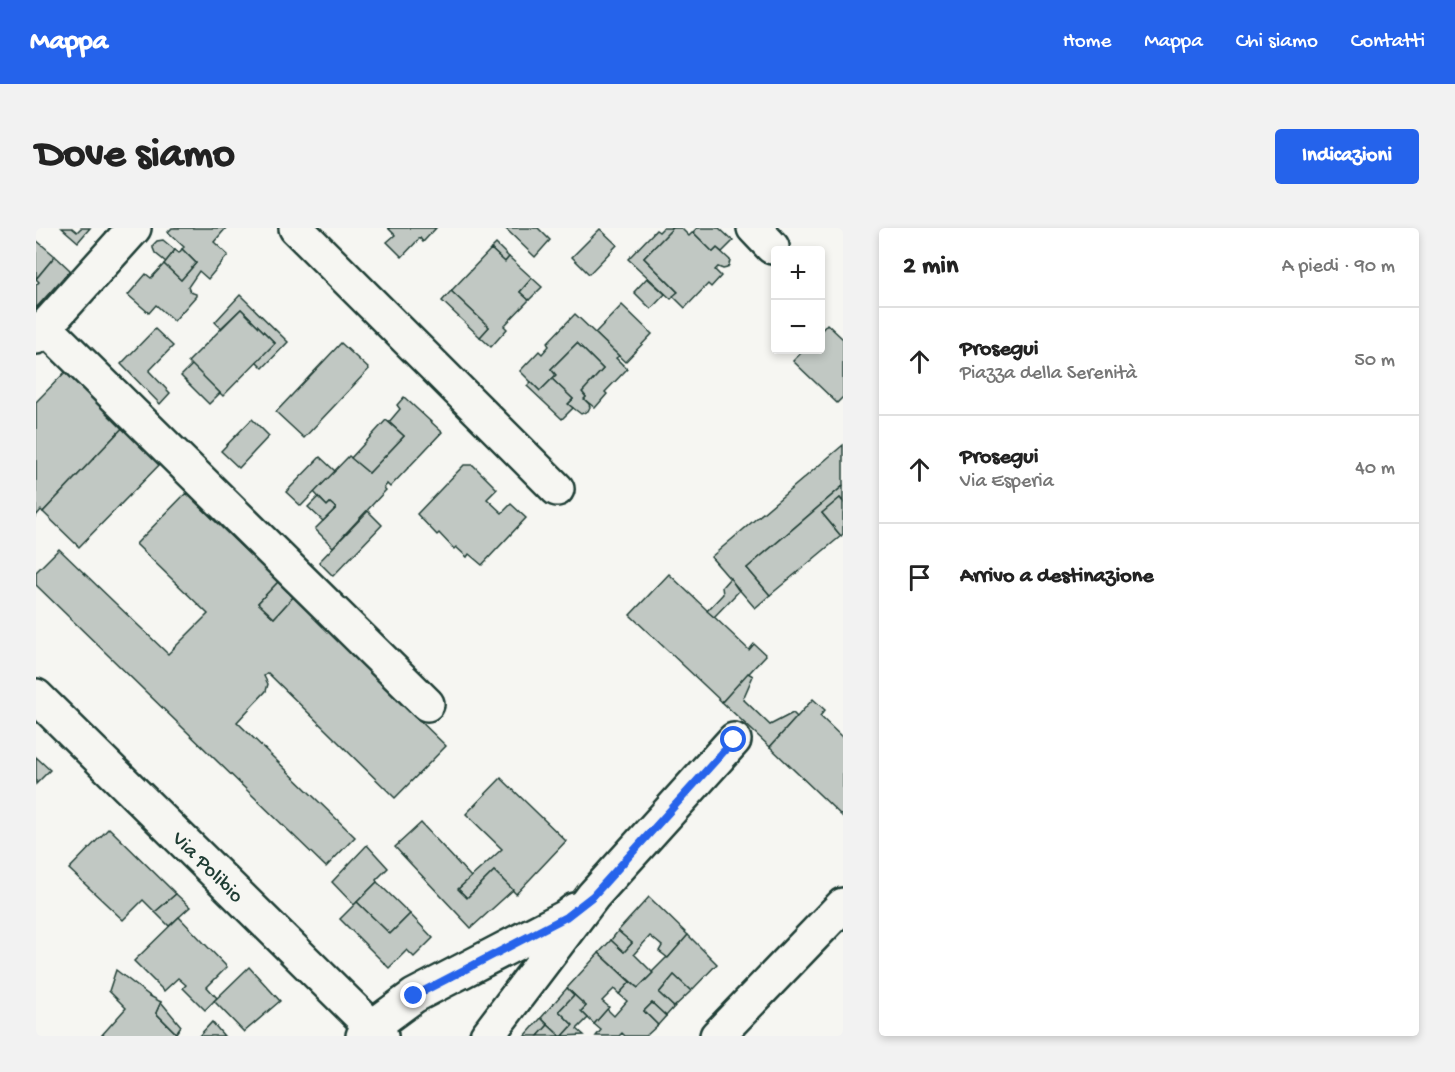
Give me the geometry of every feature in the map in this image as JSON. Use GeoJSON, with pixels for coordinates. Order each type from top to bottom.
{"type":"FeatureCollection","features":[{"type":"Feature","properties":{"kind":"street"},"geometry":{"type":"LineString","coordinates":[[134,228],[40,332],[427,704]]}},
{"type":"Feature","properties":{"kind":"street"},"geometry":{"type":"LineString","coordinates":[[296,228],[557,489]]}},
{"type":"Feature","properties":{"kind":"street","name":"Via Polibio"},"geometry":{"type":"LineString","coordinates":[[36,696],[372,1033]]}},
{"type":"Feature","properties":{"kind":"street"},"geometry":{"type":"LineString","coordinates":[[487,1036],[593,896],[734,740]]}},
{"type":"Feature","properties":{"kind":"street"},"geometry":{"type":"LineString","coordinates":[[372,1033],[414,996],[566,917],[593,896]]}},
{"type":"Feature","properties":{"kind":"street"},"geometry":{"type":"LineString","coordinates":[[717,1036],[843,905]]}},
{"type":"Feature","properties":{"kind":"building"},"geometry":{"type":"Polygon","coordinates":[[[62,228],[72,228],[77,232],[81,228],[90,228],[78,242],[62,228]]]}},
{"type":"Feature","properties":{"kind":"building"},"geometry":{"type":"Polygon","coordinates":[[[172,228],[226,228],[214,242],[228,255],[208,279],[199,271],[188,287],[190,292],[196,296],[174,321],[156,305],[149,313],[128,295],[146,274],[151,278],[164,264],[181,280],[196,263],[182,249],[184,247],[168,232],[172,228]]]}},
{"type":"Feature","properties":{"kind":"building"},"geometry":{"type":"Polygon","coordinates":[[[388,228],[436,228],[423,242],[420,238],[402,257],[387,242],[395,235],[388,228]]]}},
{"type":"Feature","properties":{"kind":"building"},"geometry":{"type":"Polygon","coordinates":[[[505,228],[538,228],[550,240],[535,257],[505,228]]]}},
{"type":"Feature","properties":{"kind":"building"},"geometry":{"type":"Polygon","coordinates":[[[663,228],[673,228],[644,258],[678,292],[671,299],[628,259],[656,230],[659,232],[663,228]]]}},
{"type":"Feature","properties":{"kind":"building"},"geometry":{"type":"Polygon","coordinates":[[[673,228],[681,228],[689,236],[693,232],[713,252],[717,248],[730,260],[727,268],[718,267],[715,270],[721,276],[711,287],[708,284],[685,308],[673,296],[678,292],[644,258],[673,228]]]}},
{"type":"Feature","properties":{"kind":"building"},"geometry":{"type":"Polygon","coordinates":[[[697,228],[719,228],[733,241],[722,252],[717,248],[713,252],[693,232],[697,228]]]}},
{"type":"Feature","properties":{"kind":"building"},"geometry":{"type":"Polygon","coordinates":[[[600,229],[617,245],[589,274],[572,257],[600,229]]]}},
{"type":"Feature","properties":{"kind":"building"},"geometry":{"type":"Polygon","coordinates":[[[36,240],[55,256],[36,279],[36,240]]]}},
{"type":"Feature","properties":{"kind":"building"},"geometry":{"type":"Polygon","coordinates":[[[163,240],[175,250],[166,262],[155,253],[153,248],[157,241],[163,240]]]}},
{"type":"Feature","properties":{"kind":"building"},"geometry":{"type":"Polygon","coordinates":[[[496,244],[509,257],[505,262],[491,249],[496,244]]]}},
{"type":"Feature","properties":{"kind":"building"},"geometry":{"type":"Polygon","coordinates":[[[182,249],[196,263],[181,280],[164,264],[175,250],[179,253],[182,249]]]}},
{"type":"Feature","properties":{"kind":"building"},"geometry":{"type":"Polygon","coordinates":[[[491,249],[505,262],[509,257],[532,278],[520,292],[529,300],[504,326],[507,329],[491,347],[480,337],[489,327],[451,291],[491,249]]]}},
{"type":"Feature","properties":{"kind":"building"},"geometry":{"type":"Polygon","coordinates":[[[55,256],[70,270],[36,308],[36,285],[39,282],[36,279],[55,256]]]}},
{"type":"Feature","properties":{"kind":"building"},"geometry":{"type":"Polygon","coordinates":[[[532,278],[542,287],[529,300],[520,292],[532,278]]]}},
{"type":"Feature","properties":{"kind":"building"},"geometry":{"type":"Polygon","coordinates":[[[647,278],[665,294],[651,309],[634,292],[647,278]]]}},
{"type":"Feature","properties":{"kind":"building"},"geometry":{"type":"Polygon","coordinates":[[[451,291],[489,327],[480,337],[442,301],[451,291]]]}},
{"type":"Feature","properties":{"kind":"building"},"geometry":{"type":"Polygon","coordinates":[[[240,295],[288,342],[263,368],[256,361],[275,343],[241,309],[221,328],[215,322],[240,295]]]}},
{"type":"Feature","properties":{"kind":"building"},"geometry":{"type":"Polygon","coordinates":[[[622,305],[652,334],[625,362],[595,333],[622,305]]]}},
{"type":"Feature","properties":{"kind":"building"},"geometry":{"type":"Polygon","coordinates":[[[241,309],[275,343],[223,396],[188,362],[241,309]]]}},
{"type":"Feature","properties":{"kind":"building"},"geometry":{"type":"Polygon","coordinates":[[[575,314],[619,356],[616,358],[627,369],[605,392],[607,394],[595,408],[584,399],[586,397],[582,392],[603,369],[577,343],[551,369],[556,375],[540,391],[520,371],[539,351],[542,354],[549,346],[547,343],[575,314]]]}},
{"type":"Feature","properties":{"kind":"building"},"geometry":{"type":"Polygon","coordinates":[[[827,324],[843,339],[843,397],[837,403],[793,361],[800,354],[825,354],[825,326],[827,324]]]}},
{"type":"Feature","properties":{"kind":"building"},"geometry":{"type":"Polygon","coordinates":[[[155,329],[173,346],[149,371],[170,393],[160,404],[121,364],[155,329]]]}},
{"type":"Feature","properties":{"kind":"building"},"geometry":{"type":"Polygon","coordinates":[[[341,343],[369,369],[304,438],[276,412],[341,343]]]}},
{"type":"Feature","properties":{"kind":"building"},"geometry":{"type":"Polygon","coordinates":[[[577,343],[603,369],[582,392],[590,407],[588,411],[581,414],[568,404],[573,399],[552,379],[556,375],[551,369],[577,343]]]}},
{"type":"Feature","properties":{"kind":"building"},"geometry":{"type":"Polygon","coordinates":[[[192,365],[220,393],[209,404],[181,376],[192,365]]]}},
{"type":"Feature","properties":{"kind":"building"},"geometry":{"type":"Polygon","coordinates":[[[71,366],[128,422],[43,512],[41,510],[36,516],[36,402],[71,366]]]}},
{"type":"Feature","properties":{"kind":"building"},"geometry":{"type":"Polygon","coordinates":[[[552,379],[573,399],[568,404],[573,408],[562,419],[527,386],[531,382],[540,391],[552,379]]]}},
{"type":"Feature","properties":{"kind":"building"},"geometry":{"type":"Polygon","coordinates":[[[404,397],[442,432],[390,487],[387,484],[384,488],[386,490],[333,547],[315,529],[336,508],[330,503],[327,506],[314,492],[349,456],[369,473],[404,436],[389,422],[400,409],[397,405],[404,397]]]}},
{"type":"Feature","properties":{"kind":"building"},"geometry":{"type":"Polygon","coordinates":[[[252,419],[269,436],[239,468],[221,451],[252,419]]]}},
{"type":"Feature","properties":{"kind":"building"},"geometry":{"type":"Polygon","coordinates":[[[386,420],[404,436],[369,473],[351,458],[386,420]]]}},
{"type":"Feature","properties":{"kind":"building"},"geometry":{"type":"Polygon","coordinates":[[[128,422],[164,460],[79,547],[43,512],[128,422]]]}},
{"type":"Feature","properties":{"kind":"building"},"geometry":{"type":"Polygon","coordinates":[[[843,445],[843,486],[747,568],[770,595],[755,608],[711,557],[843,445]]]}},
{"type":"Feature","properties":{"kind":"building"},"geometry":{"type":"Polygon","coordinates":[[[320,457],[335,471],[301,506],[286,492],[320,457]]]}},
{"type":"Feature","properties":{"kind":"building"},"geometry":{"type":"Polygon","coordinates":[[[464,465],[473,465],[497,489],[487,499],[502,513],[511,504],[526,518],[482,565],[469,554],[467,557],[456,547],[454,549],[417,514],[464,465]]]}},
{"type":"Feature","properties":{"kind":"building"},"geometry":{"type":"Polygon","coordinates":[[[843,486],[843,502],[840,498],[822,513],[841,536],[770,595],[747,568],[843,486]]]}},
{"type":"Feature","properties":{"kind":"building"},"geometry":{"type":"Polygon","coordinates":[[[186,493],[278,582],[258,603],[274,618],[293,597],[446,746],[395,798],[268,673],[264,676],[268,684],[266,691],[237,722],[355,837],[326,867],[36,585],[36,572],[59,549],[168,654],[208,614],[136,544],[186,493]]]}},
{"type":"Feature","properties":{"kind":"building"},"geometry":{"type":"Polygon","coordinates":[[[318,497],[327,506],[330,503],[336,508],[323,521],[308,507],[318,497]]]}},
{"type":"Feature","properties":{"kind":"building"},"geometry":{"type":"Polygon","coordinates":[[[840,498],[843,502],[843,534],[841,536],[822,513],[840,498]]]}},
{"type":"Feature","properties":{"kind":"building"},"geometry":{"type":"Polygon","coordinates":[[[368,511],[382,525],[333,576],[319,562],[368,511]]]}},
{"type":"Feature","properties":{"kind":"building"},"geometry":{"type":"Polygon","coordinates":[[[669,574],[749,650],[754,644],[766,655],[722,702],[630,615],[669,574]]]}},
{"type":"Feature","properties":{"kind":"building"},"geometry":{"type":"Polygon","coordinates":[[[730,578],[739,591],[714,617],[707,611],[723,594],[722,587],[730,578]]]}},
{"type":"Feature","properties":{"kind":"building"},"geometry":{"type":"Polygon","coordinates":[[[278,582],[293,597],[274,618],[258,603],[278,582]]]}},
{"type":"Feature","properties":{"kind":"building"},"geometry":{"type":"Polygon","coordinates":[[[748,673],[753,676],[743,699],[770,725],[793,713],[797,717],[770,747],[722,702],[748,673]]]}},
{"type":"Feature","properties":{"kind":"building"},"geometry":{"type":"Polygon","coordinates":[[[813,699],[825,710],[820,716],[843,738],[843,817],[770,747],[813,699]]]}},
{"type":"Feature","properties":{"kind":"building"},"geometry":{"type":"Polygon","coordinates":[[[36,757],[50,770],[36,784],[36,757]]]}},
{"type":"Feature","properties":{"kind":"building"},"geometry":{"type":"Polygon","coordinates":[[[501,778],[566,841],[516,894],[494,871],[467,898],[458,889],[502,849],[466,814],[501,778]]]}},
{"type":"Feature","properties":{"kind":"building"},"geometry":{"type":"Polygon","coordinates":[[[421,823],[471,877],[458,889],[467,898],[494,871],[513,890],[471,928],[395,847],[421,823]]]}},
{"type":"Feature","properties":{"kind":"building"},"geometry":{"type":"Polygon","coordinates":[[[109,828],[176,894],[155,912],[143,900],[123,920],[69,869],[109,828]]]}},
{"type":"Feature","properties":{"kind":"building"},"geometry":{"type":"Polygon","coordinates":[[[367,845],[388,868],[354,905],[332,882],[367,845]]]}},
{"type":"Feature","properties":{"kind":"building"},"geometry":{"type":"Polygon","coordinates":[[[377,882],[410,914],[390,934],[357,902],[377,882]]]}},
{"type":"Feature","properties":{"kind":"building"},"geometry":{"type":"Polygon","coordinates":[[[176,894],[190,907],[169,926],[155,912],[176,894]]]}},
{"type":"Feature","properties":{"kind":"building"},"geometry":{"type":"Polygon","coordinates":[[[649,897],[688,935],[668,958],[659,951],[662,946],[650,936],[634,954],[653,973],[638,988],[599,953],[611,940],[624,952],[632,943],[618,931],[649,897]]]}},
{"type":"Feature","properties":{"kind":"building"},"geometry":{"type":"Polygon","coordinates":[[[357,902],[390,934],[410,914],[433,938],[414,957],[407,950],[389,968],[340,919],[357,902]]]}},
{"type":"Feature","properties":{"kind":"building"},"geometry":{"type":"Polygon","coordinates":[[[179,917],[227,967],[207,987],[217,998],[205,1010],[183,988],[186,985],[178,978],[164,991],[134,961],[179,917]]]}},
{"type":"Feature","properties":{"kind":"building"},"geometry":{"type":"Polygon","coordinates":[[[618,931],[632,943],[624,952],[611,940],[618,931]]]}},
{"type":"Feature","properties":{"kind":"building"},"geometry":{"type":"Polygon","coordinates":[[[688,935],[717,964],[691,991],[674,975],[659,993],[674,1007],[666,1016],[652,1003],[644,1011],[658,1025],[646,1036],[625,1036],[622,1033],[619,1036],[596,1036],[601,1030],[594,1024],[607,1009],[614,1016],[627,1001],[619,994],[630,982],[638,988],[688,935]]]}},
{"type":"Feature","properties":{"kind":"building"},"geometry":{"type":"Polygon","coordinates":[[[599,953],[630,982],[619,994],[614,989],[602,1001],[609,1007],[594,1024],[581,1011],[586,1006],[567,988],[599,953]]]}},
{"type":"Feature","properties":{"kind":"building"},"geometry":{"type":"Polygon","coordinates":[[[249,967],[280,1001],[244,1032],[214,1001],[249,967]]]}},
{"type":"Feature","properties":{"kind":"building"},"geometry":{"type":"Polygon","coordinates":[[[116,970],[161,1002],[156,1013],[176,1033],[174,1036],[101,1036],[126,1008],[109,991],[116,970]]]}},
{"type":"Feature","properties":{"kind":"building"},"geometry":{"type":"Polygon","coordinates":[[[674,975],[691,991],[674,1007],[659,993],[674,975]]]}},
{"type":"Feature","properties":{"kind":"building"},"geometry":{"type":"Polygon","coordinates":[[[567,988],[574,995],[559,1011],[573,1025],[563,1036],[560,1036],[541,1018],[567,988]]]}},
{"type":"Feature","properties":{"kind":"building"},"geometry":{"type":"Polygon","coordinates":[[[574,995],[586,1006],[581,1011],[588,1018],[577,1029],[584,1035],[563,1036],[573,1025],[559,1011],[574,995]]]}},
{"type":"Feature","properties":{"kind":"building"},"geometry":{"type":"Polygon","coordinates":[[[161,1002],[181,1026],[176,1033],[156,1013],[161,1002]]]}},
{"type":"Feature","properties":{"kind":"building"},"geometry":{"type":"Polygon","coordinates":[[[652,1003],[666,1016],[658,1025],[644,1011],[652,1003]]]}},
{"type":"Feature","properties":{"kind":"building"},"geometry":{"type":"Polygon","coordinates":[[[541,1018],[548,1025],[538,1036],[525,1036],[541,1018]]]}},
{"type":"Feature","properties":{"kind":"building"},"geometry":{"type":"Polygon","coordinates":[[[212,1022],[224,1036],[199,1036],[212,1022]]]}},
{"type":"Feature","properties":{"kind":"building"},"geometry":{"type":"Polygon","coordinates":[[[548,1025],[560,1036],[538,1036],[548,1025]]]}},
{"type":"Feature","properties":{"kind":"route"},"geometry":{"type":"LineString","coordinates":[[414,996],[566,917],[593,896],[734,740]]}}]}
